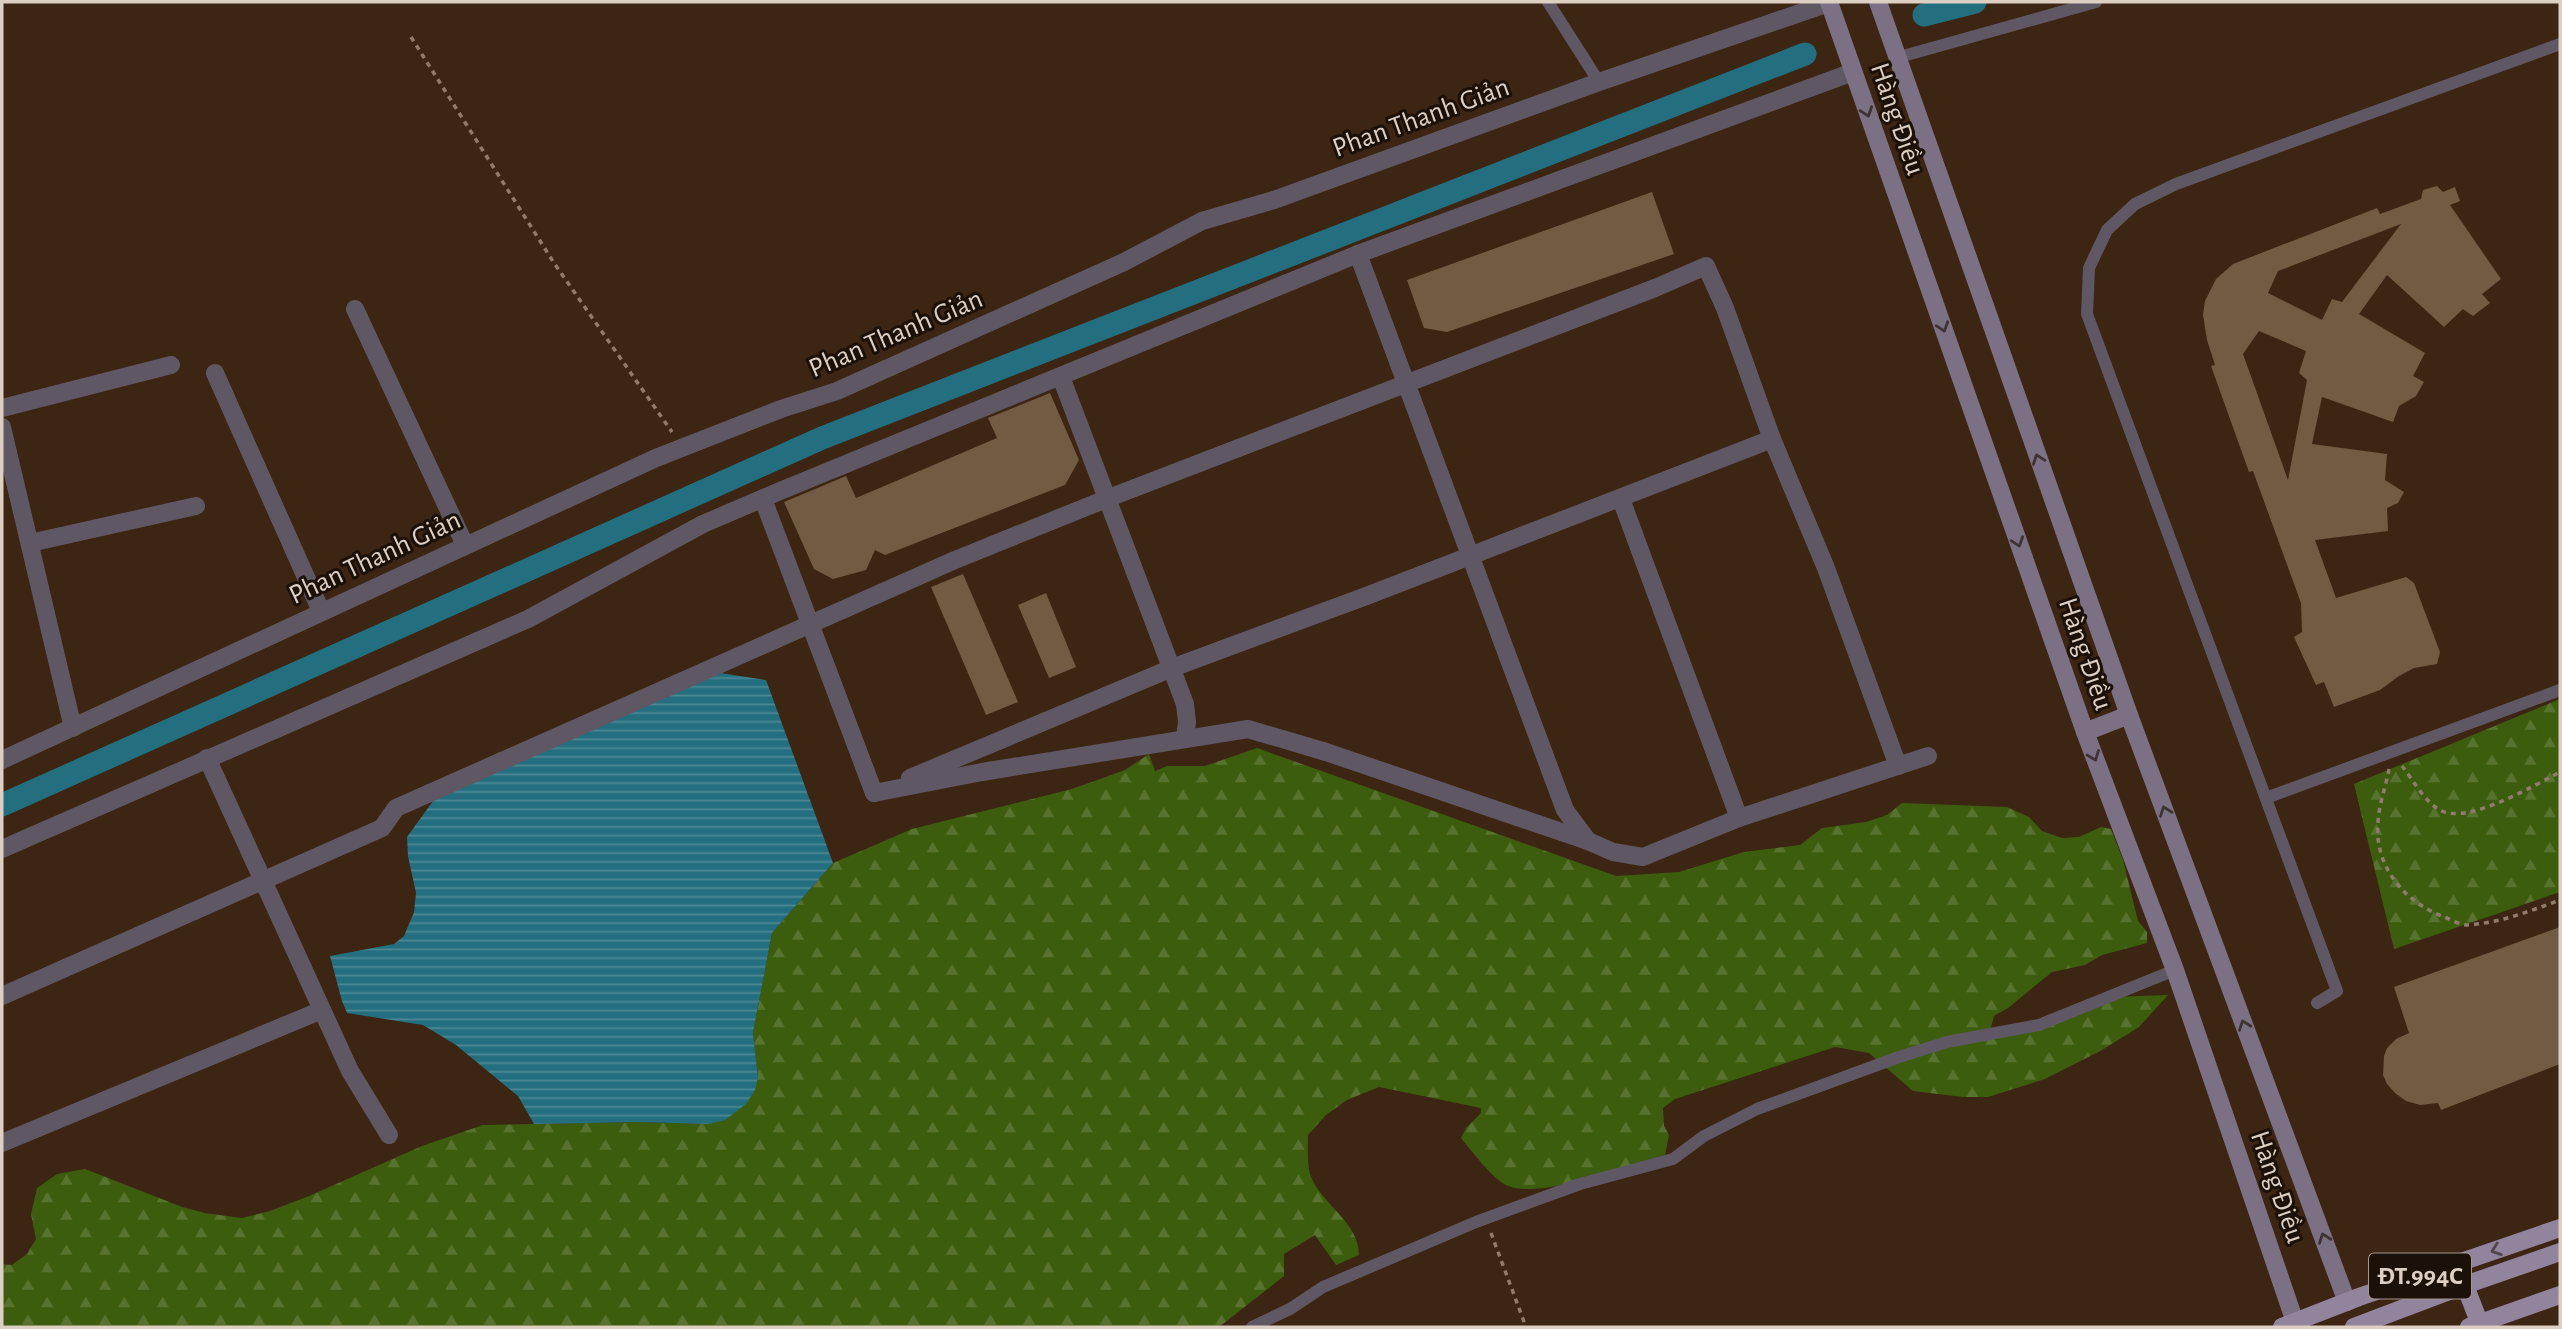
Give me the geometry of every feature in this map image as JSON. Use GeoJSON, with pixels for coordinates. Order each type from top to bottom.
{"type":"FeatureCollection","features":[{"type":"Feature","properties":{"kind":"main road","name":"Hàng Điều"},"geometry":{"type":"LineString","coordinates":[[1829,2],[2085,732],[2175,970],[2291,1326]]}},
{"type":"Feature","properties":{"kind":"main road","name":"Hàng Điều"},"geometry":{"type":"LineString","coordinates":[[1878,2],[2129,715],[2347,1302]]}},
{"type":"Feature","properties":{"kind":"main road"},"geometry":{"type":"LineString","coordinates":[[2085,732],[2129,715]]}},
{"type":"Feature","properties":{"kind":"main road","name":"ĐT.994C"},"geometry":{"type":"LineString","coordinates":[[2291,1326],[2347,1302],[2560,1228]]}},
{"type":"Feature","properties":{"kind":"main road","name":"ĐT.994C"},"geometry":{"type":"LineString","coordinates":[[2356,1327],[2465,1284],[2560,1252]]}},
{"type":"Feature","properties":{"kind":"main road"},"geometry":{"type":"LineString","coordinates":[[2456,1263],[2477,1326]]}},
{"type":"Feature","properties":{"kind":"main road","name":"ĐT.994C"},"geometry":{"type":"LineString","coordinates":[[2477,1326],[2560,1295]]}},
{"type":"Feature","properties":{"kind":"main road"},"geometry":{"type":"LineString","coordinates":[[2347,1302],[2356,1327]]}},
{"type":"Feature","properties":{"kind":"street","name":"Phan Thanh Giản"},"geometry":{"type":"LineString","coordinates":[[2,760],[682,447],[884,370],[1124,262],[1202,221],[1274,200],[1829,2]]}},
{"type":"Feature","properties":{"kind":"street"},"geometry":{"type":"LineString","coordinates":[[2,849],[528,619],[703,524],[1358,254],[1853,72]]}},
{"type":"Feature","properties":{"kind":"street"},"geometry":{"type":"LineString","coordinates":[[1358,254],[1565,810],[1588,841]]}},
{"type":"Feature","properties":{"kind":"street"},"geometry":{"type":"LineString","coordinates":[[2,996],[382,828],[396,808],[955,560],[1706,266],[1725,308],[1772,439],[1826,568],[1898,766]]}},
{"type":"Feature","properties":{"kind":"street"},"geometry":{"type":"LineString","coordinates":[[355,309],[465,545]]}},
{"type":"Feature","properties":{"kind":"street"},"geometry":{"type":"LineString","coordinates":[[2,408],[171,365]]}},
{"type":"Feature","properties":{"kind":"street"},"geometry":{"type":"LineString","coordinates":[[215,373],[321,611]]}},
{"type":"Feature","properties":{"kind":"street"},"geometry":{"type":"LineString","coordinates":[[1061,377],[1185,704],[1188,722],[1185,737]]}},
{"type":"Feature","properties":{"kind":"street"},"geometry":{"type":"LineString","coordinates":[[2,427],[73,728]]}},
{"type":"Feature","properties":{"kind":"street"},"geometry":{"type":"LineString","coordinates":[[874,793],[1172,668],[1621,499],[1772,439]]}},
{"type":"Feature","properties":{"kind":"street"},"geometry":{"type":"LineString","coordinates":[[763,499],[874,793]]}},
{"type":"Feature","properties":{"kind":"street"},"geometry":{"type":"LineString","coordinates":[[1621,499],[1739,818]]}},
{"type":"Feature","properties":{"kind":"street"},"geometry":{"type":"LineString","coordinates":[[30,543],[197,506]]}},
{"type":"Feature","properties":{"kind":"street"},"geometry":{"type":"LineString","coordinates":[[874,793],[1185,737],[1248,729],[1326,752],[1588,841],[1612,852],[1643,857],[1739,818],[1928,756]]}},
{"type":"Feature","properties":{"kind":"street"},"geometry":{"type":"LineString","coordinates":[[206,758],[350,1071],[389,1135]]}},
{"type":"Feature","properties":{"kind":"street"},"geometry":{"type":"LineString","coordinates":[[2,1143],[322,1010]]}},
{"type":"Feature","properties":{"kind":"lane"},"geometry":{"type":"LineString","coordinates":[[1548,2],[1599,82]]}},
{"type":"Feature","properties":{"kind":"lane"},"geometry":{"type":"LineString","coordinates":[[1896,58],[2096,2]]}},
{"type":"Feature","properties":{"kind":"lane"},"geometry":{"type":"LineString","coordinates":[[2317,1003],[2337,991],[2087,314],[2089,268],[2107,230],[2135,204],[2176,184],[2560,44]]}},
{"type":"Feature","properties":{"kind":"lane"},"geometry":{"type":"LineString","coordinates":[[2266,798],[2560,690]]}},
{"type":"Feature","properties":{"kind":"lane"},"geometry":{"type":"LineString","coordinates":[[1252,1327],[1290,1309],[1323,1287],[1486,1218],[1580,1184],[1673,1159],[1704,1136],[1757,1109],[1947,1042],[2039,1025],[2175,970]]}},
{"type":"Feature","properties":{"kind":"path"},"geometry":{"type":"LineString","coordinates":[[411,37],[554,263],[682,447]]}},
{"type":"Feature","properties":{"kind":"path"},"geometry":{"type":"LineString","coordinates":[[2392,753],[2426,797],[2441,811],[2457,815],[2488,806],[2560,772]]}},
{"type":"Feature","properties":{"kind":"path"},"geometry":{"type":"LineString","coordinates":[[2392,753],[2378,821],[2379,850],[2394,881],[2412,901],[2427,911],[2463,925],[2501,920],[2560,900]]}},
{"type":"Feature","properties":{"kind":"path"},"geometry":{"type":"LineString","coordinates":[[1486,1218],[1526,1327]]}},
{"type":"Feature","properties":{"kind":"green space"},"geometry":{"type":"Polygon","coordinates":[[[2560,699],[2560,892],[2394,949],[2354,784],[2560,699]]]}},
{"type":"Feature","properties":{"kind":"green space"},"geometry":{"type":"Polygon","coordinates":[[[1257,748],[1616,876],[1679,872],[1744,852],[1800,845],[1822,828],[1866,822],[1887,815],[1902,803],[2007,807],[2029,817],[2042,831],[2062,838],[2079,837],[2101,827],[2111,829],[2123,860],[2138,921],[2147,932],[2147,943],[2102,955],[2085,965],[2052,972],[1994,1016],[1991,1027],[2006,1036],[2112,997],[2168,995],[2139,1027],[2102,1050],[2045,1079],[1988,1097],[1913,1091],[1869,1053],[1835,1047],[1675,1099],[1663,1108],[1664,1126],[1669,1135],[1665,1155],[1584,1180],[1539,1188],[1521,1189],[1506,1185],[1494,1176],[1461,1138],[1466,1128],[1481,1113],[1481,1108],[1379,1087],[1347,1100],[1326,1115],[1308,1135],[1310,1174],[1322,1195],[1353,1232],[1359,1255],[1336,1265],[1315,1235],[1284,1254],[1284,1276],[1219,1327],[2,1327],[2,1264],[12,1265],[27,1254],[36,1239],[31,1214],[37,1188],[57,1174],[85,1169],[182,1207],[242,1218],[309,1196],[422,1146],[483,1125],[639,1122],[708,1124],[758,1077],[753,1033],[772,933],[833,863],[912,829],[1072,789],[1125,770],[1149,754],[1155,771],[1167,766],[1205,766],[1257,748]]]}},
{"type":"Feature","properties":{"kind":"water"},"geometry":{"type":"Polygon","coordinates":[[[721,673],[766,680],[833,863],[772,933],[753,1033],[758,1077],[755,1090],[746,1104],[725,1120],[708,1124],[534,1124],[518,1096],[456,1045],[423,1025],[347,1013],[330,956],[394,944],[404,936],[414,912],[416,893],[407,837],[433,801],[564,739],[721,673]]]}},
{"type":"Feature","properties":{"kind":"building"},"geometry":{"type":"Polygon","coordinates":[[[2437,186],[2443,192],[2455,187],[2460,201],[2450,205],[2501,279],[2482,294],[2490,303],[2473,316],[2463,309],[2444,327],[2387,275],[2359,314],[2425,353],[2413,376],[2424,382],[2416,396],[2399,406],[2393,422],[2322,397],[2312,444],[2387,454],[2385,480],[2404,492],[2398,503],[2387,508],[2388,531],[2315,540],[2336,598],[2406,577],[2414,583],[2440,652],[2437,664],[2414,668],[2380,690],[2334,707],[2324,682],[2316,685],[2294,637],[2302,632],[2301,603],[2253,471],[2249,472],[2211,366],[2215,365],[2203,315],[2205,301],[2216,279],[2233,264],[2377,208],[2380,214],[2421,199],[2423,190],[2437,186]],[[2401,224],[2278,271],[2268,293],[2322,320],[2332,299],[2342,302],[2401,224]],[[2259,331],[2243,354],[2288,480],[2307,380],[2299,373],[2306,351],[2259,331]]]}},
{"type":"Feature","properties":{"kind":"building"},"geometry":{"type":"Polygon","coordinates":[[[1652,192],[1674,254],[1447,332],[1424,328],[1407,280],[1652,192]]]}},
{"type":"Feature","properties":{"kind":"building"},"geometry":{"type":"Polygon","coordinates":[[[1050,393],[1079,460],[1065,485],[885,555],[875,550],[866,570],[833,579],[814,569],[784,502],[846,476],[856,498],[997,438],[988,418],[1050,393]]]}},
{"type":"Feature","properties":{"kind":"building"},"geometry":{"type":"Polygon","coordinates":[[[963,574],[1018,702],[986,715],[931,587],[963,574]]]}},
{"type":"Feature","properties":{"kind":"building"},"geometry":{"type":"Polygon","coordinates":[[[1046,593],[1076,667],[1049,678],[1018,605],[1046,593]]]}},
{"type":"Feature","properties":{"kind":"building"},"geometry":{"type":"Polygon","coordinates":[[[2560,927],[2560,1064],[2441,1110],[2438,1103],[2420,1105],[2406,1101],[2395,1093],[2383,1075],[2384,1056],[2387,1048],[2396,1039],[2409,1033],[2394,987],[2560,927]]]}},
{"type":"Feature","properties":{"kind":"waterway"},"geometry":{"type":"LineString","coordinates":[[1924,15],[1975,2]]}},
{"type":"Feature","properties":{"kind":"waterway"},"geometry":{"type":"LineString","coordinates":[[2,805],[822,438],[1805,54]]}}]}
